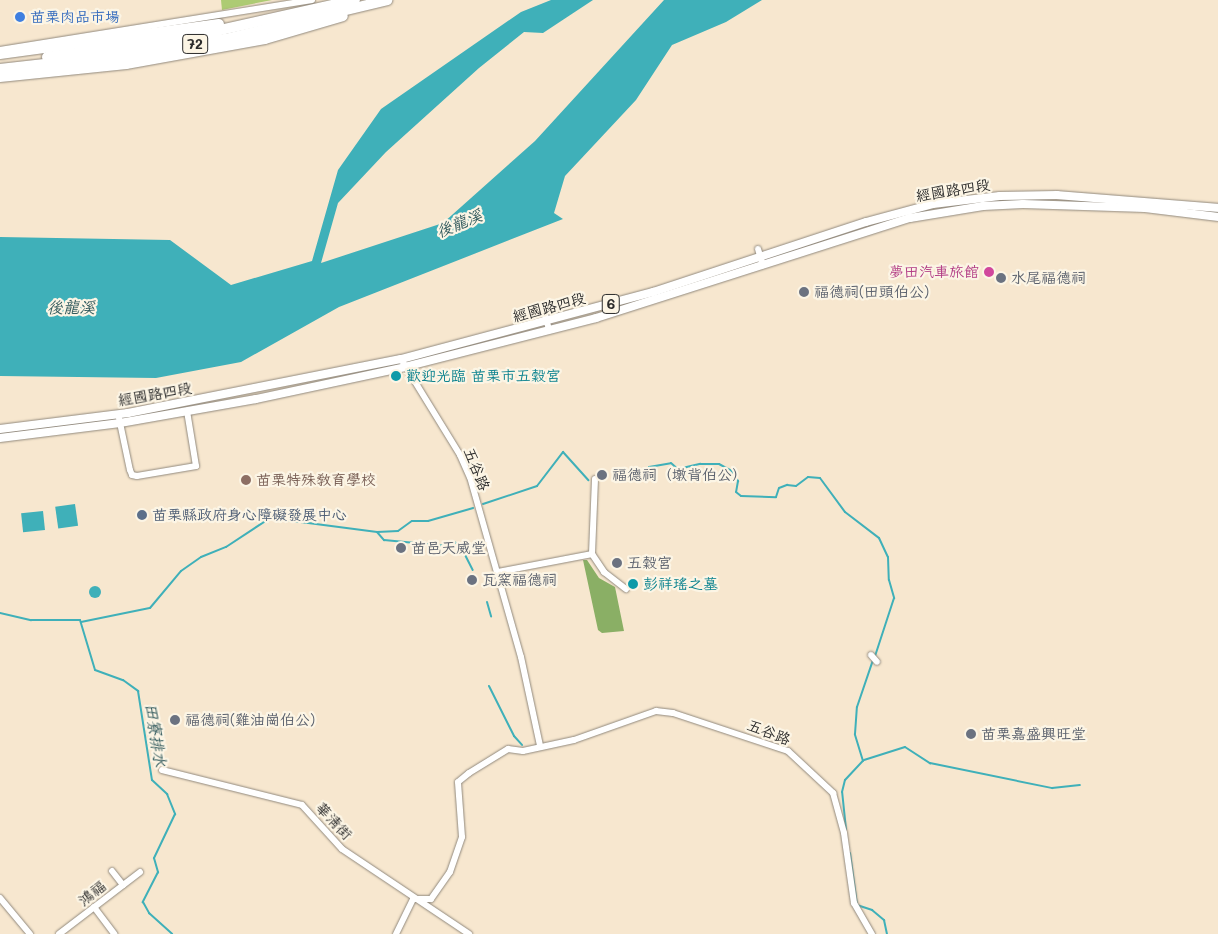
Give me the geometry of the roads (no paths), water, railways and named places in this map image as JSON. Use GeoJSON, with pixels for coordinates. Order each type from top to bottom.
{"type":"FeatureCollection","features":[{"type":"Feature","properties":{"kind":"highway","name":"72"},"geometry":{"type":"LineString","coordinates":[[0,62],[189,37],[336,5],[387,0]]}},
{"type":"Feature","properties":{"kind":"highway"},"geometry":{"type":"LineString","coordinates":[[0,77],[126,64],[265,38],[325,24],[355,4]]}},
{"type":"Feature","properties":{"kind":"highway","name":"72"},"geometry":{"type":"LineString","coordinates":[[0,69],[200,44],[355,4]]}},
{"type":"Feature","properties":{"kind":"highway"},"geometry":{"type":"LineString","coordinates":[[0,52],[222,24],[317,5],[336,5]]}},
{"type":"Feature","properties":{"kind":"main road","name":"經國路四段"},"geometry":{"type":"LineString","coordinates":[[548,326],[933,204],[981,198],[1056,195],[1218,208]]}},
{"type":"Feature","properties":{"kind":"main road","name":"經國路四段"},"geometry":{"type":"LineString","coordinates":[[0,429],[187,411],[403,363],[548,326],[764,265],[910,218],[983,206],[1145,208],[1218,216]]}},
{"type":"Feature","properties":{"kind":"main road","name":"經國路四段"},"geometry":{"type":"LineString","coordinates":[[0,438],[119,419],[263,389],[403,363]]}},
{"type":"Feature","properties":{"kind":"street"},"geometry":{"type":"LineString","coordinates":[[0,52],[312,0]]}},
{"type":"Feature","properties":{"kind":"street"},"geometry":{"type":"LineString","coordinates":[[758,249],[764,265]]}},
{"type":"Feature","properties":{"kind":"street"},"geometry":{"type":"LineString","coordinates":[[544,311],[548,326]]}},
{"type":"Feature","properties":{"kind":"street","name":"五谷路"},"geometry":{"type":"LineString","coordinates":[[403,363],[460,456],[470,478],[521,657],[540,746]]}},
{"type":"Feature","properties":{"kind":"street"},"geometry":{"type":"LineString","coordinates":[[119,419],[132,475],[178,470],[196,466],[187,411]]}},
{"type":"Feature","properties":{"kind":"street"},"geometry":{"type":"LineString","coordinates":[[595,479],[592,554],[604,572],[626,589]]}},
{"type":"Feature","properties":{"kind":"street"},"geometry":{"type":"LineString","coordinates":[[498,572],[592,554]]}},
{"type":"Feature","properties":{"kind":"street"},"geometry":{"type":"LineString","coordinates":[[871,655],[877,662]]}},
{"type":"Feature","properties":{"kind":"street","name":"五谷路"},"geometry":{"type":"LineString","coordinates":[[413,899],[431,899],[438,892],[455,862],[462,836],[458,782],[508,749],[523,751],[574,740],[656,711],[673,713],[788,751],[833,793],[844,833],[854,903],[872,934]]}},
{"type":"Feature","properties":{"kind":"street","name":"華清街"},"geometry":{"type":"LineString","coordinates":[[162,770],[302,806],[342,848],[413,899],[469,934]]}},
{"type":"Feature","properties":{"kind":"street"},"geometry":{"type":"LineString","coordinates":[[112,871],[123,885]]}},
{"type":"Feature","properties":{"kind":"street","name":"鴻福"},"geometry":{"type":"LineString","coordinates":[[59,934],[140,872]]}},
{"type":"Feature","properties":{"kind":"street"},"geometry":{"type":"LineString","coordinates":[[0,898],[30,934]]}},
{"type":"Feature","properties":{"kind":"street"},"geometry":{"type":"LineString","coordinates":[[396,934],[413,899]]}},
{"type":"Feature","properties":{"kind":"street"},"geometry":{"type":"LineString","coordinates":[[94,907],[114,934]]}},
{"type":"Feature","properties":{"kind":"water","name":"後龍溪"},"geometry":{"type":"Polygon","coordinates":[[[551,0],[593,0],[543,33],[524,32],[479,68],[386,152],[338,203],[321,263],[443,223],[535,141],[664,0],[762,0],[726,22],[672,45],[636,100],[565,176],[554,213],[563,219],[339,307],[241,362],[156,378],[0,376],[0,237],[170,240],[231,285],[312,261],[338,170],[381,109],[521,12],[551,0]]]}},
{"type":"Feature","properties":{"kind":"water"},"geometry":{"type":"Polygon","coordinates":[[[75,504],[78,526],[58,529],[55,507],[75,504]]]}},
{"type":"Feature","properties":{"kind":"water"},"geometry":{"type":"Polygon","coordinates":[[[43,511],[45,530],[23,532],[21,513],[43,511]]]}},
{"type":"Feature","properties":{"kind":"water"},"geometry":{"type":"Polygon","coordinates":[[[93,586],[97,586],[101,592],[97,598],[93,598],[89,594],[89,590],[93,586]]]}},
{"type":"Feature","properties":{"kind":"waterway"},"geometry":{"type":"LineString","coordinates":[[483,504],[537,486],[563,452],[588,480]]}},
{"type":"Feature","properties":{"kind":"waterway"},"geometry":{"type":"LineString","coordinates":[[649,467],[671,463],[678,469],[700,464],[719,464],[732,471],[738,481],[736,492],[741,496],[776,497],[779,488],[787,485],[796,486],[808,477],[820,478],[845,512],[879,538],[888,557],[889,580],[894,598],[875,656]]}},
{"type":"Feature","properties":{"kind":"waterway"},"geometry":{"type":"LineString","coordinates":[[81,622],[150,608],[181,571],[201,557],[226,547],[270,518],[377,532],[398,531],[412,521],[428,521],[473,508]]}},
{"type":"Feature","properties":{"kind":"waterway"},"geometry":{"type":"LineString","coordinates":[[377,532],[384,540],[447,546],[454,542],[460,545],[473,570]]}},
{"type":"Feature","properties":{"kind":"waterway"},"geometry":{"type":"LineString","coordinates":[[487,602],[491,616]]}},
{"type":"Feature","properties":{"kind":"waterway","name":"田寮排水"},"geometry":{"type":"LineString","coordinates":[[0,613],[31,620],[80,620],[95,670],[123,680],[138,691],[152,780],[167,794],[175,814],[154,858],[158,872],[143,902],[149,913],[172,934]]}},
{"type":"Feature","properties":{"kind":"waterway"},"geometry":{"type":"LineString","coordinates":[[846,829],[842,792],[845,780],[863,761],[855,734],[857,707],[873,660]]}},
{"type":"Feature","properties":{"kind":"waterway"},"geometry":{"type":"LineString","coordinates":[[489,686],[514,736],[522,745]]}},
{"type":"Feature","properties":{"kind":"waterway"},"geometry":{"type":"LineString","coordinates":[[864,760],[905,747],[930,763],[1052,788],[1080,785]]}},
{"type":"Feature","properties":{"kind":"waterway"},"geometry":{"type":"LineString","coordinates":[[850,853],[857,905],[872,910],[884,920],[887,934]]}},
{"type":"Feature","properties":{"kind":"place","name":"苗栗肉品市場"},"geometry":{"type":"Point","coordinates":[20,17]}},
{"type":"Feature","properties":{"kind":"place","name":"夢田汽車旅館"},"geometry":{"type":"Point","coordinates":[989,272]}},
{"type":"Feature","properties":{"kind":"place","name":"水尾福德祠"},"geometry":{"type":"Point","coordinates":[1001,278]}},
{"type":"Feature","properties":{"kind":"place","name":"福德祠(田頭伯公)"},"geometry":{"type":"Point","coordinates":[804,292]}},
{"type":"Feature","properties":{"kind":"place","name":"歡迎光臨 苗栗市五穀宮"},"geometry":{"type":"Point","coordinates":[396,376]}},
{"type":"Feature","properties":{"kind":"place","name":"福德祠（墩背伯公）"},"geometry":{"type":"Point","coordinates":[602,475]}},
{"type":"Feature","properties":{"kind":"place","name":"苗栗特殊教育學校"},"geometry":{"type":"Point","coordinates":[246,480]}},
{"type":"Feature","properties":{"kind":"place","name":"苗栗縣政府身心障礙發展中心"},"geometry":{"type":"Point","coordinates":[142,515]}},
{"type":"Feature","properties":{"kind":"place","name":"苗邑天威堂"},"geometry":{"type":"Point","coordinates":[401,548]}},
{"type":"Feature","properties":{"kind":"place","name":"五穀宮"},"geometry":{"type":"Point","coordinates":[617,563]}},
{"type":"Feature","properties":{"kind":"place","name":"瓦窯福德祠"},"geometry":{"type":"Point","coordinates":[472,580]}},
{"type":"Feature","properties":{"kind":"place","name":"彭祥瑤之墓"},"geometry":{"type":"Point","coordinates":[633,584]}},
{"type":"Feature","properties":{"kind":"place","name":"福德祠(雞油崗伯公)"},"geometry":{"type":"Point","coordinates":[175,720]}},
{"type":"Feature","properties":{"kind":"place","name":"苗栗嘉盛興旺堂"},"geometry":{"type":"Point","coordinates":[971,734]}}]}
